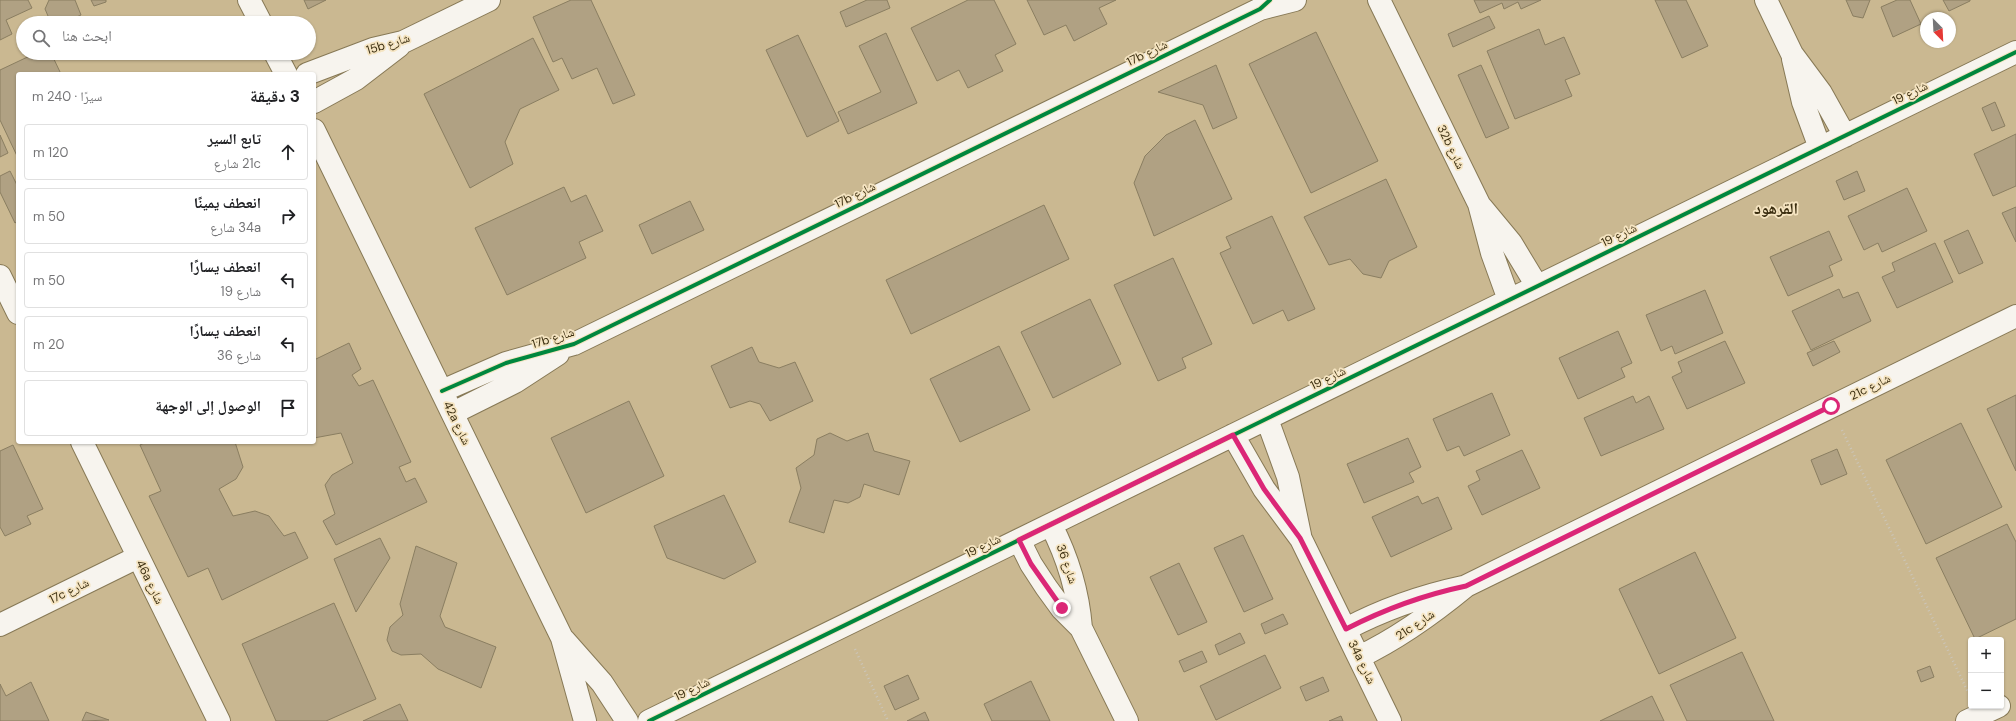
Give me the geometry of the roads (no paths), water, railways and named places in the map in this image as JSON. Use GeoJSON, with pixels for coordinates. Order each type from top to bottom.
{"type":"FeatureCollection","features":[{"type":"Feature","properties":{"kind":"street"},"geometry":{"type":"LineString","coordinates":[[249,0],[257,16]]}},
{"type":"Feature","properties":{"kind":"street","name":"15b شارع"},"geometry":{"type":"LineString","coordinates":[[312,72],[373,49],[402,42],[489,0]]}},
{"type":"Feature","properties":{"kind":"street","name":"17b شارع"},"geometry":{"type":"LineString","coordinates":[[442,391],[506,363],[574,344],[1265,5],[1296,0]]}},
{"type":"Feature","properties":{"kind":"street","name":"32b شارع"},"geometry":{"type":"LineString","coordinates":[[1379,0],[1479,204],[1492,253],[1509,300]]}},
{"type":"Feature","properties":{"kind":"street"},"geometry":{"type":"LineString","coordinates":[[1766,0],[1792,54],[1821,93],[1844,136]]}},
{"type":"Feature","properties":{"kind":"street"},"geometry":{"type":"LineString","coordinates":[[316,101],[356,79],[402,42]]}},
{"type":"Feature","properties":{"kind":"street","name":"شارع 19"},"geometry":{"type":"LineString","coordinates":[[648,721],[2016,52]]}},
{"type":"Feature","properties":{"kind":"street"},"geometry":{"type":"LineString","coordinates":[[1792,54],[1803,102],[1820,148]]}},
{"type":"Feature","properties":{"kind":"street"},"geometry":{"type":"LineString","coordinates":[[279,60],[285,72]]}},
{"type":"Feature","properties":{"kind":"street","name":"42a شارع"},"geometry":{"type":"LineString","coordinates":[[316,134],[562,638],[585,721]]}},
{"type":"Feature","properties":{"kind":"street"},"geometry":{"type":"LineString","coordinates":[[1479,204],[1511,243],[1537,286]]}},
{"type":"Feature","properties":{"kind":"street"},"geometry":{"type":"LineString","coordinates":[[0,276],[16,309]]}},
{"type":"Feature","properties":{"kind":"street","name":"21c شارع"},"geometry":{"type":"LineString","coordinates":[[1359,657],[1387,644],[1414,627],[1466,586],[2016,316]]}},
{"type":"Feature","properties":{"kind":"street"},"geometry":{"type":"LineString","coordinates":[[452,413],[515,382],[574,344]]}},
{"type":"Feature","properties":{"kind":"street","name":"34a شارع"},"geometry":{"type":"LineString","coordinates":[[1267,419],[1288,477],[1300,538]]}},
{"type":"Feature","properties":{"kind":"street","name":"34a شارع"},"geometry":{"type":"LineString","coordinates":[[1233,435],[1264,489],[1300,538],[1390,721]]}},
{"type":"Feature","properties":{"kind":"street","name":"46a شارع"},"geometry":{"type":"LineString","coordinates":[[83,444],[219,721]]}},
{"type":"Feature","properties":{"kind":"street","name":"شارع 36"},"geometry":{"type":"LineString","coordinates":[[1051,525],[1063,549],[1072,575],[1079,601],[1081,628]]}},
{"type":"Feature","properties":{"kind":"street","name":"شارع 36"},"geometry":{"type":"LineString","coordinates":[[1019,540],[1031,564],[1046,587],[1062,608],[1081,628],[1127,721]]}},
{"type":"Feature","properties":{"kind":"street","name":"17c شارع"},"geometry":{"type":"LineString","coordinates":[[0,625],[138,557]]}},
{"type":"Feature","properties":{"kind":"street","name":"21c شارع"},"geometry":{"type":"LineString","coordinates":[[1346,629],[1373,615],[1402,603],[1466,586]]}},
{"type":"Feature","properties":{"kind":"street"},"geometry":{"type":"LineString","coordinates":[[562,638],[602,683],[627,721]]}},
{"type":"Feature","properties":{"kind":"street"},"geometry":{"type":"LineString","coordinates":[[2004,703],[2016,698]]}},
{"type":"Feature","properties":{"kind":"street"},"geometry":{"type":"LineString","coordinates":[[1968,721],[1992,709]]}},
{"type":"Feature","properties":{"kind":"district","name":"القرهود"},"geometry":{"type":"Point","coordinates":[1776,208]}}]}
